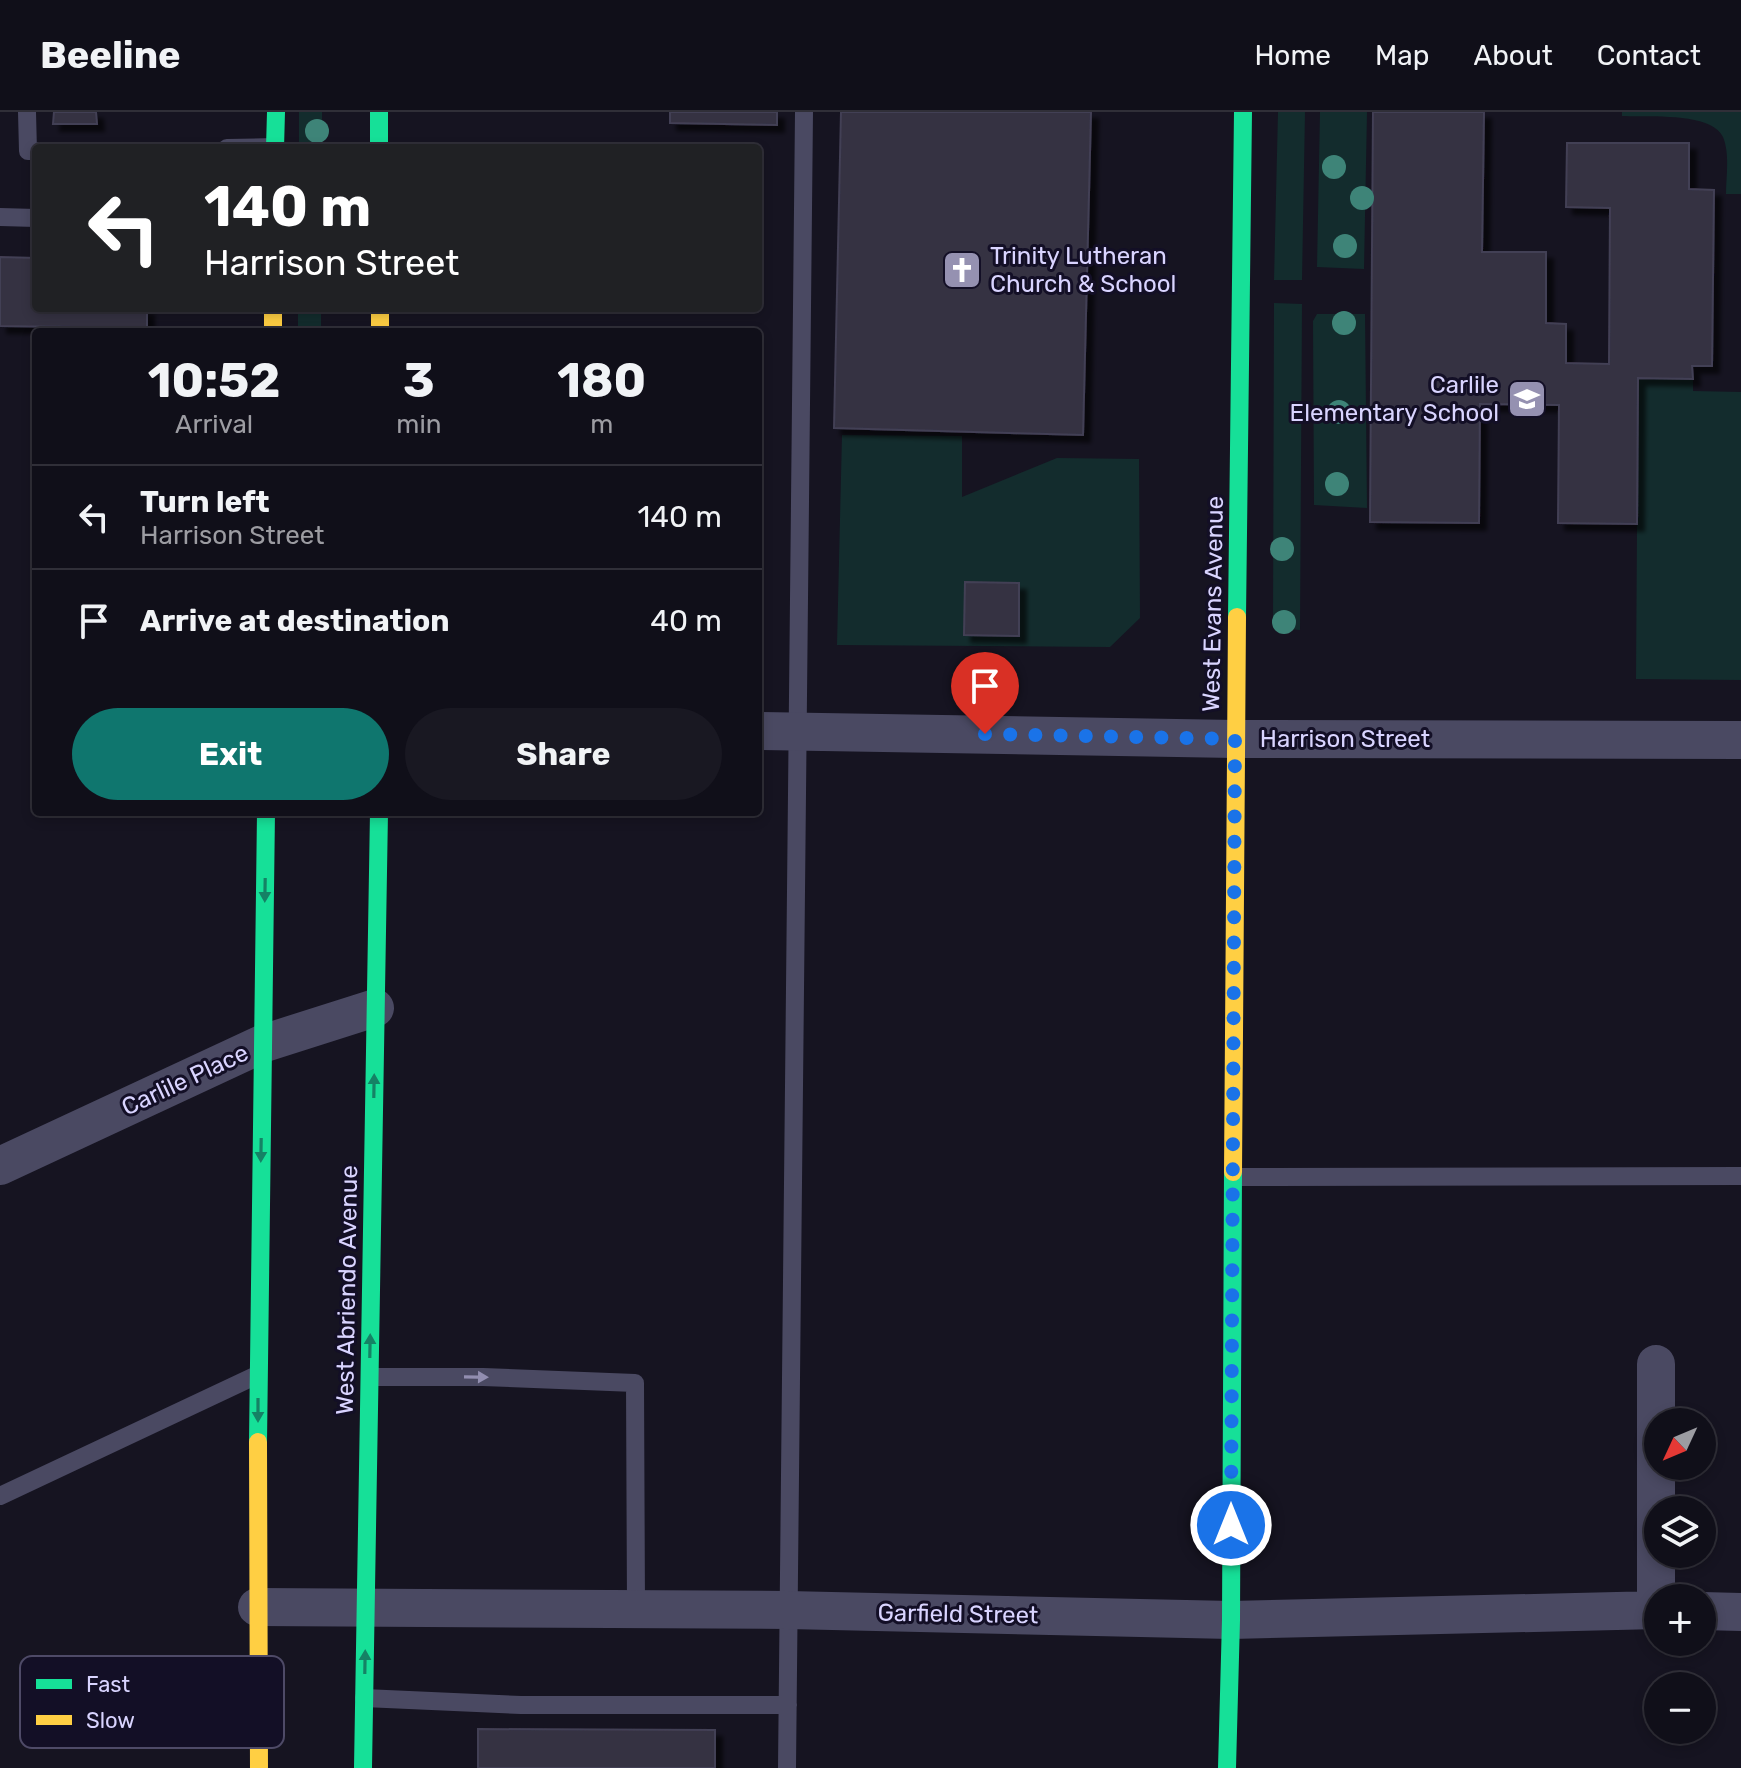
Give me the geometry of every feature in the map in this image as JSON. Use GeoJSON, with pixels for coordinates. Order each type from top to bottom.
{"type":"FeatureCollection","features":[{"type":"Feature","properties":{"kind":"street"},"geometry":{"type":"LineString","coordinates":[[275,144],[276,112]]}},
{"type":"Feature","properties":{"kind":"street"},"geometry":{"type":"LineString","coordinates":[[379,112],[379,144]]}},
{"type":"Feature","properties":{"kind":"street","name":"West Evans Avenue"},"geometry":{"type":"LineString","coordinates":[[1227,1768],[1231,1620],[1235,739],[1243,112]]}},
{"type":"Feature","properties":{"kind":"street","name":"Harrison Street"},"geometry":{"type":"LineString","coordinates":[[762,731],[1235,739],[1741,740]]}},
{"type":"Feature","properties":{"kind":"street"},"geometry":{"type":"LineString","coordinates":[[258,1656],[258,1374],[266,816]]}},
{"type":"Feature","properties":{"kind":"street","name":"West Abriendo Avenue"},"geometry":{"type":"LineString","coordinates":[[363,1768],[379,816]]}},
{"type":"Feature","properties":{"kind":"street","name":"Carlile Place"},"geometry":{"type":"LineString","coordinates":[[0,1166],[262,1044],[375,1008]]}},
{"type":"Feature","properties":{"kind":"street"},"geometry":{"type":"LineString","coordinates":[[1656,1364],[1657,1584]]}},
{"type":"Feature","properties":{"kind":"street","name":"Garfield Street"},"geometry":{"type":"LineString","coordinates":[[257,1607],[788,1610],[1231,1620],[1644,1610]]}},
{"type":"Feature","properties":{"kind":"street"},"geometry":{"type":"LineString","coordinates":[[1716,1611],[1741,1612]]}},
{"type":"Feature","properties":{"kind":"street"},"geometry":{"type":"LineString","coordinates":[[259,1748],[259,1768]]}},
{"type":"Feature","properties":{"kind":"lane"},"geometry":{"type":"LineString","coordinates":[[27,112],[28,151],[32,151]]}},
{"type":"Feature","properties":{"kind":"lane"},"geometry":{"type":"LineString","coordinates":[[787,1768],[804,112]]}},
{"type":"Feature","properties":{"kind":"lane"},"geometry":{"type":"LineString","coordinates":[[0,217],[32,218]]}},
{"type":"Feature","properties":{"kind":"lane"},"geometry":{"type":"LineString","coordinates":[[1233,1177],[1741,1176]]}},
{"type":"Feature","properties":{"kind":"lane"},"geometry":{"type":"LineString","coordinates":[[0,1496],[258,1374]]}},
{"type":"Feature","properties":{"kind":"lane"},"geometry":{"type":"LineString","coordinates":[[370,1377],[483,1377],[635,1383],[636,1609]]}},
{"type":"Feature","properties":{"kind":"lane"},"geometry":{"type":"LineString","coordinates":[[364,1698],[521,1705],[788,1705]]}},
{"type":"Feature","properties":{"kind":"green space"},"geometry":{"type":"Polygon","coordinates":[[[299,112],[322,112],[322,144],[299,144],[299,112]]]}},
{"type":"Feature","properties":{"kind":"green space"},"geometry":{"type":"Polygon","coordinates":[[[1278,112],[1305,112],[1302,280],[1274,280],[1278,112]]]}},
{"type":"Feature","properties":{"kind":"green space"},"geometry":{"type":"Polygon","coordinates":[[[1320,112],[1367,112],[1364,269],[1317,267],[1320,112]]]}},
{"type":"Feature","properties":{"kind":"green space"},"geometry":{"type":"Polygon","coordinates":[[[1622,112],[1741,112],[1741,194],[1726,194],[1726,151],[1723,137],[1717,129],[1693,120],[1622,116],[1622,112]]]}},
{"type":"Feature","properties":{"kind":"green space"},"geometry":{"type":"Polygon","coordinates":[[[1274,303],[1302,304],[1300,630],[1273,628],[1274,303]]]}},
{"type":"Feature","properties":{"kind":"green space"},"geometry":{"type":"Polygon","coordinates":[[[298,312],[321,312],[321,328],[298,328],[298,312]]]}},
{"type":"Feature","properties":{"kind":"green space"},"geometry":{"type":"Polygon","coordinates":[[[1317,314],[1365,314],[1367,508],[1314,505],[1313,321],[1317,314]]]}},
{"type":"Feature","properties":{"kind":"green space"},"geometry":{"type":"Polygon","coordinates":[[[1638,378],[1693,379],[1693,391],[1741,392],[1741,680],[1636,679],[1638,378]]]}},
{"type":"Feature","properties":{"kind":"green space"},"geometry":{"type":"Polygon","coordinates":[[[842,435],[962,436],[962,497],[1057,458],[1139,459],[1140,618],[1110,647],[837,645],[842,435]],[[965,582],[964,635],[1019,635],[1019,583],[965,582]]]}},
{"type":"Feature","properties":{"kind":"building"},"geometry":{"type":"Polygon","coordinates":[[[54,112],[96,112],[97,124],[53,124],[54,112]]]}},
{"type":"Feature","properties":{"kind":"building"},"geometry":{"type":"Polygon","coordinates":[[[670,112],[777,112],[777,125],[670,123],[670,112]]]}},
{"type":"Feature","properties":{"kind":"building","name":"Trinity Lutheran Church & School"},"geometry":{"type":"Polygon","coordinates":[[[841,112],[1091,112],[1083,435],[834,428],[841,112]]]}},
{"type":"Feature","properties":{"kind":"building"},"geometry":{"type":"Polygon","coordinates":[[[1373,112],[1484,112],[1482,252],[1546,252],[1546,323],[1566,324],[1566,363],[1609,364],[1610,208],[1566,207],[1567,143],[1689,143],[1689,189],[1714,190],[1712,366],[1692,366],[1693,379],[1638,378],[1637,524],[1558,523],[1559,405],[1480,404],[1479,523],[1370,522],[1373,112]]]}},
{"type":"Feature","properties":{"kind":"building"},"geometry":{"type":"Polygon","coordinates":[[[0,257],[32,258],[32,312],[147,312],[147,328],[0,326],[0,257]]]}},
{"type":"Feature","properties":{"kind":"building"},"geometry":{"type":"Polygon","coordinates":[[[965,582],[1019,583],[1019,636],[964,635],[965,582]]]}},
{"type":"Feature","properties":{"kind":"building"},"geometry":{"type":"Polygon","coordinates":[[[478,1729],[715,1730],[715,1768],[478,1768],[478,1729]]]}},
{"type":"Feature","properties":{"kind":"traffic: fast"},"geometry":{"type":"LineString","coordinates":[[275,144],[276,112]]}},
{"type":"Feature","properties":{"kind":"traffic: fast"},"geometry":{"type":"LineString","coordinates":[[379,112],[379,144]]}},
{"type":"Feature","properties":{"kind":"traffic: fast"},"geometry":{"type":"LineString","coordinates":[[1237,617],[1243,112]]}},
{"type":"Feature","properties":{"kind":"traffic: fast"},"geometry":{"type":"LineString","coordinates":[[258,1442],[266,816]]}},
{"type":"Feature","properties":{"kind":"traffic: fast"},"geometry":{"type":"LineString","coordinates":[[363,1768],[379,816]]}},
{"type":"Feature","properties":{"kind":"traffic: fast"},"geometry":{"type":"LineString","coordinates":[[1227,1768],[1231,1620],[1233,1172]]}},
{"type":"Feature","properties":{"kind":"traffic: slow"},"geometry":{"type":"LineString","coordinates":[[273,312],[273,328]]}},
{"type":"Feature","properties":{"kind":"traffic: slow"},"geometry":{"type":"LineString","coordinates":[[380,312],[380,328]]}},
{"type":"Feature","properties":{"kind":"traffic: slow"},"geometry":{"type":"LineString","coordinates":[[1233,1172],[1237,617]]}},
{"type":"Feature","properties":{"kind":"traffic: slow"},"geometry":{"type":"LineString","coordinates":[[258,1442],[259,1656]]}},
{"type":"Feature","properties":{"kind":"traffic: slow"},"geometry":{"type":"LineString","coordinates":[[259,1748],[259,1768]]}},
{"type":"Feature","properties":{"kind":"place","name":"Trinity Lutheran Church & School"},"geometry":{"type":"Point","coordinates":[962,270]}},
{"type":"Feature","properties":{"kind":"place","name":"Carlile Elementary School"},"geometry":{"type":"Point","coordinates":[1527,399]}},
{"type":"Feature","properties":{"kind":"route"},"geometry":{"type":"LineString","coordinates":[[985,734],[1235,739],[1231,1525]]}}]}
